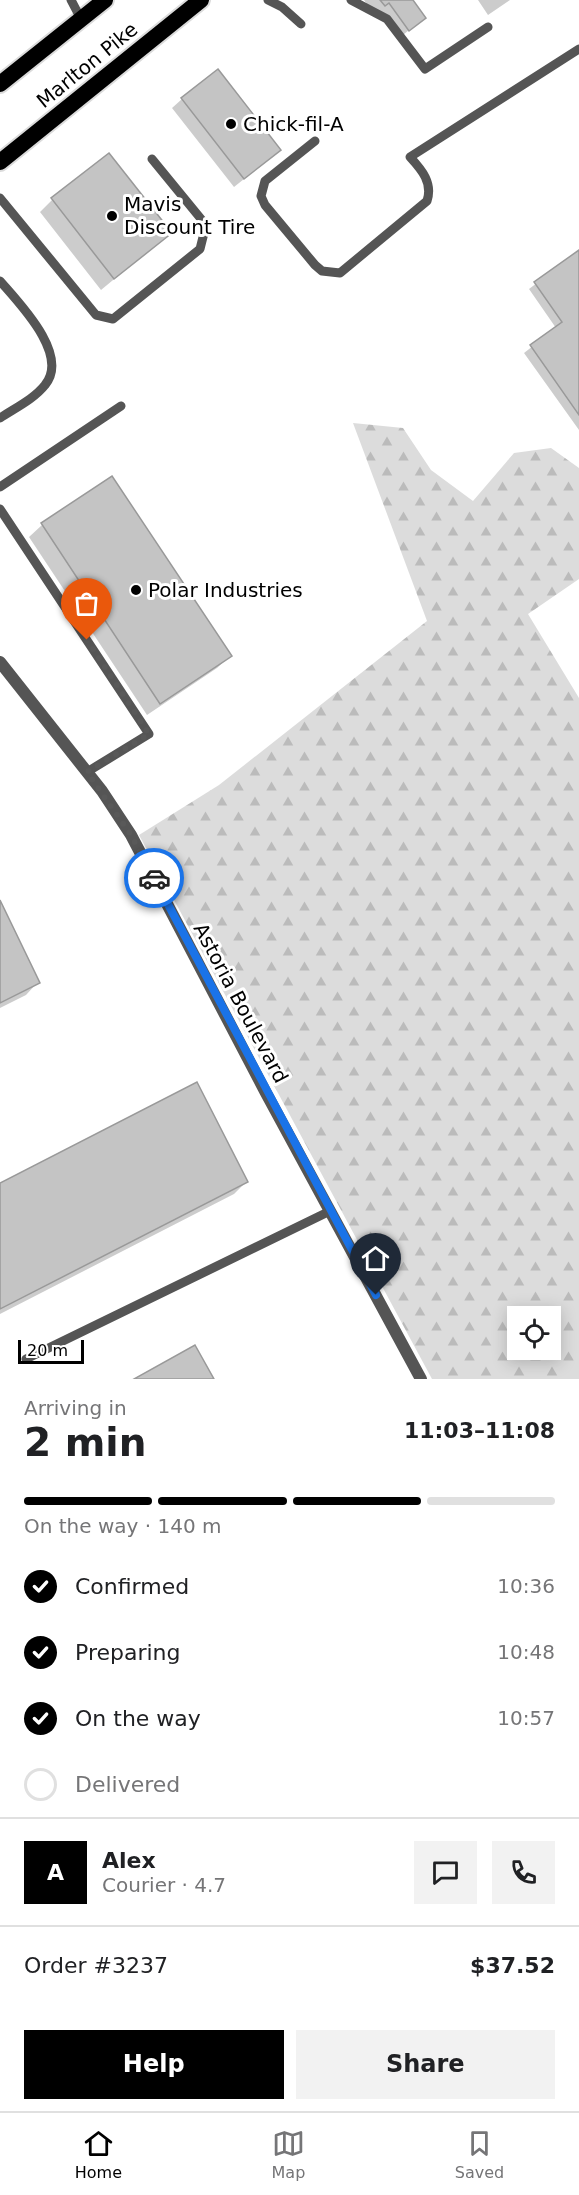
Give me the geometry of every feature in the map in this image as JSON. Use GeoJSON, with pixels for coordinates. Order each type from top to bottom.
{"type":"FeatureCollection","features":[{"type":"Feature","properties":{"kind":"highway","name":"Marlton Pike"},"geometry":{"type":"LineString","coordinates":[[0,84],[105,0]]}},
{"type":"Feature","properties":{"kind":"highway","name":"Marlton Pike"},"geometry":{"type":"LineString","coordinates":[[0,162],[201,0]]}},
{"type":"Feature","properties":{"kind":"street","name":"Astoria Boulevard"},"geometry":{"type":"LineString","coordinates":[[0,662],[87,772],[131,835],[421,1379]]}},
{"type":"Feature","properties":{"kind":"lane"},"geometry":{"type":"LineString","coordinates":[[71,0],[81,19]]}},
{"type":"Feature","properties":{"kind":"lane"},"geometry":{"type":"LineString","coordinates":[[268,0],[282,7],[301,24]]}},
{"type":"Feature","properties":{"kind":"lane"},"geometry":{"type":"LineString","coordinates":[[351,0],[387,19],[425,69],[488,27]]}},
{"type":"Feature","properties":{"kind":"lane"},"geometry":{"type":"LineString","coordinates":[[315,141],[265,181],[261,196],[315,265],[331,274],[349,268],[428,201],[430,194],[426,178],[410,157],[579,50]]}},
{"type":"Feature","properties":{"kind":"lane"},"geometry":{"type":"LineString","coordinates":[[0,198],[96,315],[113,319],[200,249],[206,225],[152,159]]}},
{"type":"Feature","properties":{"kind":"lane"},"geometry":{"type":"LineString","coordinates":[[0,281],[50,346],[54,362],[46,385],[30,399],[0,418]]}},
{"type":"Feature","properties":{"kind":"lane"},"geometry":{"type":"LineString","coordinates":[[0,487],[122,405]]}},
{"type":"Feature","properties":{"kind":"lane"},"geometry":{"type":"LineString","coordinates":[[0,509],[149,734],[87,772]]}},
{"type":"Feature","properties":{"kind":"lane"},"geometry":{"type":"LineString","coordinates":[[26,1359],[330,1211]]}},
{"type":"Feature","properties":{"kind":"green space"},"geometry":{"type":"Polygon","coordinates":[[[353,423],[403,428],[431,470],[473,501],[514,453],[551,448],[579,468],[579,579],[528,614],[579,698],[579,1379],[432,1379],[139,835],[219,785],[427,621],[353,423]]]}},
{"type":"Feature","properties":{"kind":"building"},"geometry":{"type":"Polygon","coordinates":[[[380,0],[413,0],[426,18],[409,31],[389,3],[385,6],[380,0]]]}},
{"type":"Feature","properties":{"kind":"building","name":"Chick-fil-A"},"geometry":{"type":"Polygon","coordinates":[[[218,69],[281,150],[244,179],[181,98],[218,69]]]}},
{"type":"Feature","properties":{"kind":"building","name":"Mavis Discount Tire"},"geometry":{"type":"Polygon","coordinates":[[[109,153],[172,233],[114,279],[51,198],[109,153]]]}},
{"type":"Feature","properties":{"kind":"building"},"geometry":{"type":"Polygon","coordinates":[[[579,250],[579,415],[530,345],[562,322],[534,282],[579,250]]]}},
{"type":"Feature","properties":{"kind":"building","name":"Polar Industries"},"geometry":{"type":"Polygon","coordinates":[[[112,476],[232,656],[160,704],[41,523],[112,476]]]}},
{"type":"Feature","properties":{"kind":"building"},"geometry":{"type":"Polygon","coordinates":[[[0,900],[40,983],[0,1003],[0,900]]]}},
{"type":"Feature","properties":{"kind":"building"},"geometry":{"type":"Polygon","coordinates":[[[197,1082],[248,1182],[0,1309],[0,1183],[197,1082]]]}},
{"type":"Feature","properties":{"kind":"building"},"geometry":{"type":"Polygon","coordinates":[[[195,1345],[214,1379],[134,1379],[195,1345]]]}},
{"type":"Feature","properties":{"kind":"way so far"},"geometry":{"type":"LineString","coordinates":[[87,640],[149,734],[87,772],[131,835],[154,878]]}},
{"type":"Feature","properties":{"kind":"place","name":"Chick-fil-A"},"geometry":{"type":"Point","coordinates":[231,124]}},
{"type":"Feature","properties":{"kind":"place","name":"Mavis Discount Tire"},"geometry":{"type":"Point","coordinates":[112,216]}},
{"type":"Feature","properties":{"kind":"place","name":"Polar Industries"},"geometry":{"type":"Point","coordinates":[136,590]}},
{"type":"Feature","properties":{"kind":"route"},"geometry":{"type":"LineString","coordinates":[[154,878],[266,1093],[376,1295]]}}]}
